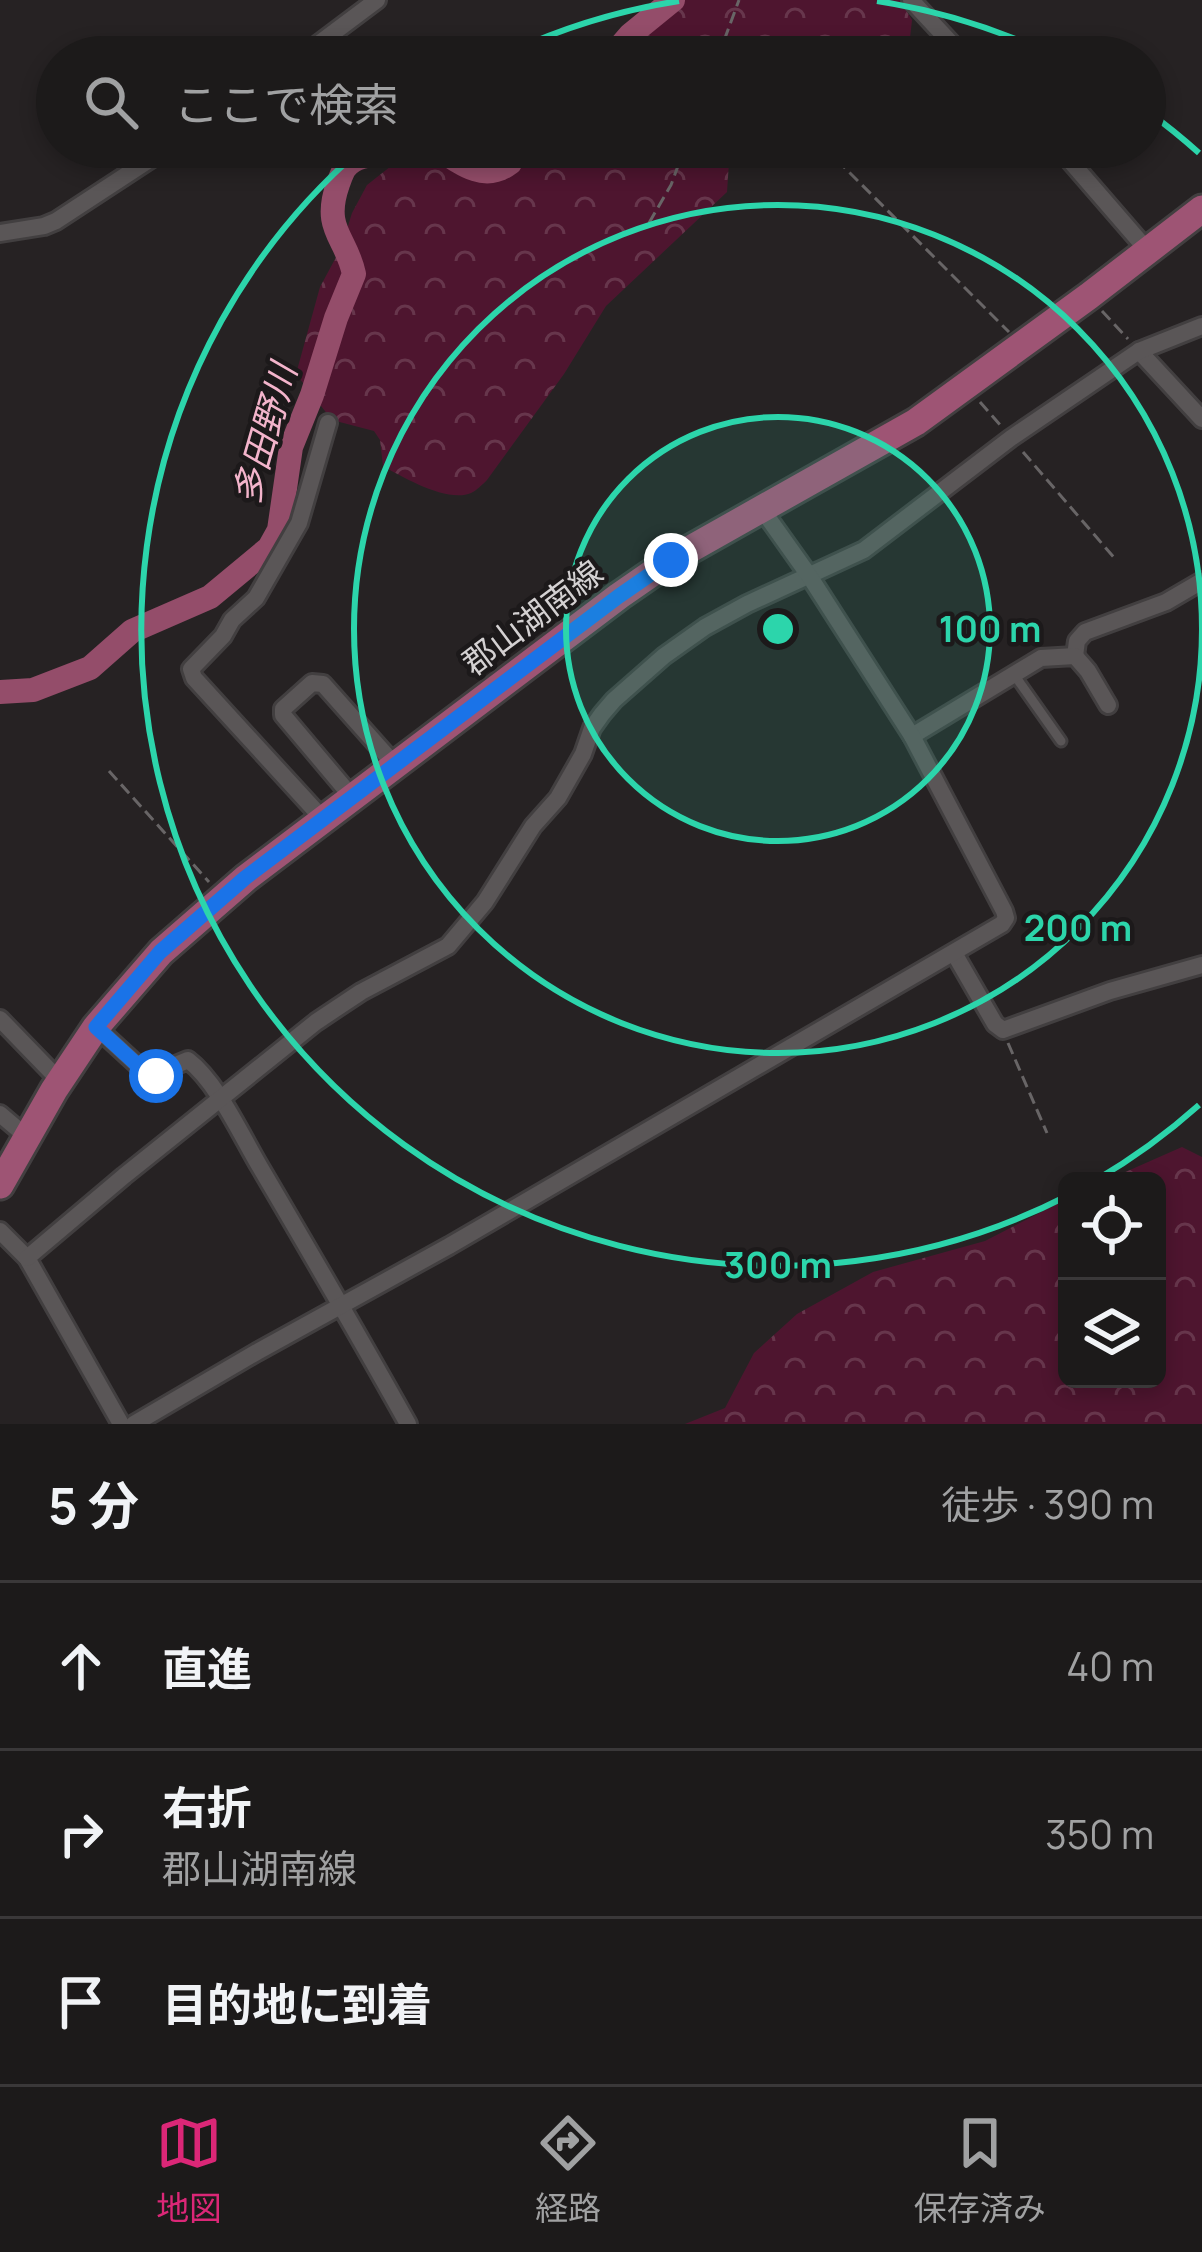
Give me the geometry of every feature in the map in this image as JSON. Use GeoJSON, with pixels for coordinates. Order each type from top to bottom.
{"type":"FeatureCollection","features":[{"type":"Feature","properties":{"kind":"main road","name":"郡山湖南線"},"geometry":{"type":"LineString","coordinates":[[0,1184],[96,1027],[160,952],[223,897],[619,596],[671,560],[916,422],[1202,209]]}},
{"type":"Feature","properties":{"kind":"street"},"geometry":{"type":"LineString","coordinates":[[329,36],[377,0]]}},
{"type":"Feature","properties":{"kind":"street"},"geometry":{"type":"LineString","coordinates":[[911,0],[944,36]]}},
{"type":"Feature","properties":{"kind":"street"},"geometry":{"type":"LineString","coordinates":[[0,233],[56,221],[137,168]]}},
{"type":"Feature","properties":{"kind":"street"},"geometry":{"type":"LineString","coordinates":[[1076,168],[1148,251]]}},
{"type":"Feature","properties":{"kind":"street"},"geometry":{"type":"LineString","coordinates":[[27,1258],[316,1022],[448,946],[558,798],[592,728],[614,700],[664,656],[705,627],[864,550],[1011,438],[1139,351],[1202,326]]}},
{"type":"Feature","properties":{"kind":"street"},"geometry":{"type":"LineString","coordinates":[[1139,351],[1202,419]]}},
{"type":"Feature","properties":{"kind":"street"},"geometry":{"type":"LineString","coordinates":[[323,819],[194,678],[191,669],[256,598],[299,523],[328,423]]}},
{"type":"Feature","properties":{"kind":"street"},"geometry":{"type":"LineString","coordinates":[[134,1424],[1002,924],[1004,911],[912,736],[761,508]]}},
{"type":"Feature","properties":{"kind":"street"},"geometry":{"type":"LineString","coordinates":[[1108,705],[1076,656],[1077,641],[1085,632],[1166,602],[1202,581]]}},
{"type":"Feature","properties":{"kind":"street"},"geometry":{"type":"LineString","coordinates":[[912,736],[1041,658],[1076,656]]}},
{"type":"Feature","properties":{"kind":"street"},"geometry":{"type":"LineString","coordinates":[[352,797],[283,716],[285,706],[312,683],[323,684],[395,765]]}},
{"type":"Feature","properties":{"kind":"street"},"geometry":{"type":"LineString","coordinates":[[955,952],[995,1024],[1003,1030],[1202,964]]}},
{"type":"Feature","properties":{"kind":"street"},"geometry":{"type":"LineString","coordinates":[[0,1019],[60,1081]]}},
{"type":"Feature","properties":{"kind":"street"},"geometry":{"type":"LineString","coordinates":[[96,1027],[152,1075],[182,1061],[191,1062],[220,1100],[408,1424]]}},
{"type":"Feature","properties":{"kind":"street"},"geometry":{"type":"LineString","coordinates":[[0,1114],[27,1137]]}},
{"type":"Feature","properties":{"kind":"street"},"geometry":{"type":"LineString","coordinates":[[0,1231],[27,1258],[121,1424]]}},
{"type":"Feature","properties":{"kind":"lane"},"geometry":{"type":"LineString","coordinates":[[1013,673],[1061,741]]}},
{"type":"Feature","properties":{"kind":"path"},"geometry":{"type":"LineString","coordinates":[[726,36],[739,0]]}},
{"type":"Feature","properties":{"kind":"path"},"geometry":{"type":"LineString","coordinates":[[649,223],[677,168]]}},
{"type":"Feature","properties":{"kind":"path"},"geometry":{"type":"LineString","coordinates":[[845,168],[1022,346]]}},
{"type":"Feature","properties":{"kind":"path"},"geometry":{"type":"LineString","coordinates":[[1089,296],[1139,351]]}},
{"type":"Feature","properties":{"kind":"path"},"geometry":{"type":"LineString","coordinates":[[967,387],[1117,561]]}},
{"type":"Feature","properties":{"kind":"path"},"geometry":{"type":"LineString","coordinates":[[109,770],[223,897]]}},
{"type":"Feature","properties":{"kind":"path"},"geometry":{"type":"LineString","coordinates":[[1003,1030],[1047,1133]]}},
{"type":"Feature","properties":{"kind":"green space"},"geometry":{"type":"Polygon","coordinates":[[[674,0],[900,0],[912,20],[910,36],[643,36],[658,26],[674,0]]]}},
{"type":"Feature","properties":{"kind":"green space"},"geometry":{"type":"Polygon","coordinates":[[[389,168],[729,168],[727,192],[606,306],[564,374],[487,480],[471,493],[450,495],[383,466],[374,431],[332,420],[296,374],[320,287],[367,185],[389,168]]]}},
{"type":"Feature","properties":{"kind":"green space"},"geometry":{"type":"Polygon","coordinates":[[[1182,1147],[1202,1157],[1202,1424],[685,1424],[725,1408],[754,1353],[797,1314],[873,1272],[985,1241],[1058,1204],[1058,1388],[1166,1388],[1166,1172],[1125,1172],[1182,1147]]]}},
{"type":"Feature","properties":{"kind":"waterway","name":"多田野川"},"geometry":{"type":"LineString","coordinates":[[629,36],[673,0]]}},
{"type":"Feature","properties":{"kind":"waterway","name":"多田野川"},"geometry":{"type":"LineString","coordinates":[[0,692],[33,690],[90,668],[132,631],[210,597],[269,548],[279,530],[291,447],[354,274],[333,212],[345,168]]}},
{"type":"Feature","properties":{"kind":"waterway","name":"多田野川"},"geometry":{"type":"LineString","coordinates":[[472,168],[502,168]]}},
{"type":"Feature","properties":{"kind":"route"},"geometry":{"type":"LineString","coordinates":[[156,1076],[145,1072],[96,1027],[160,952],[245,878],[671,560]]}}]}
